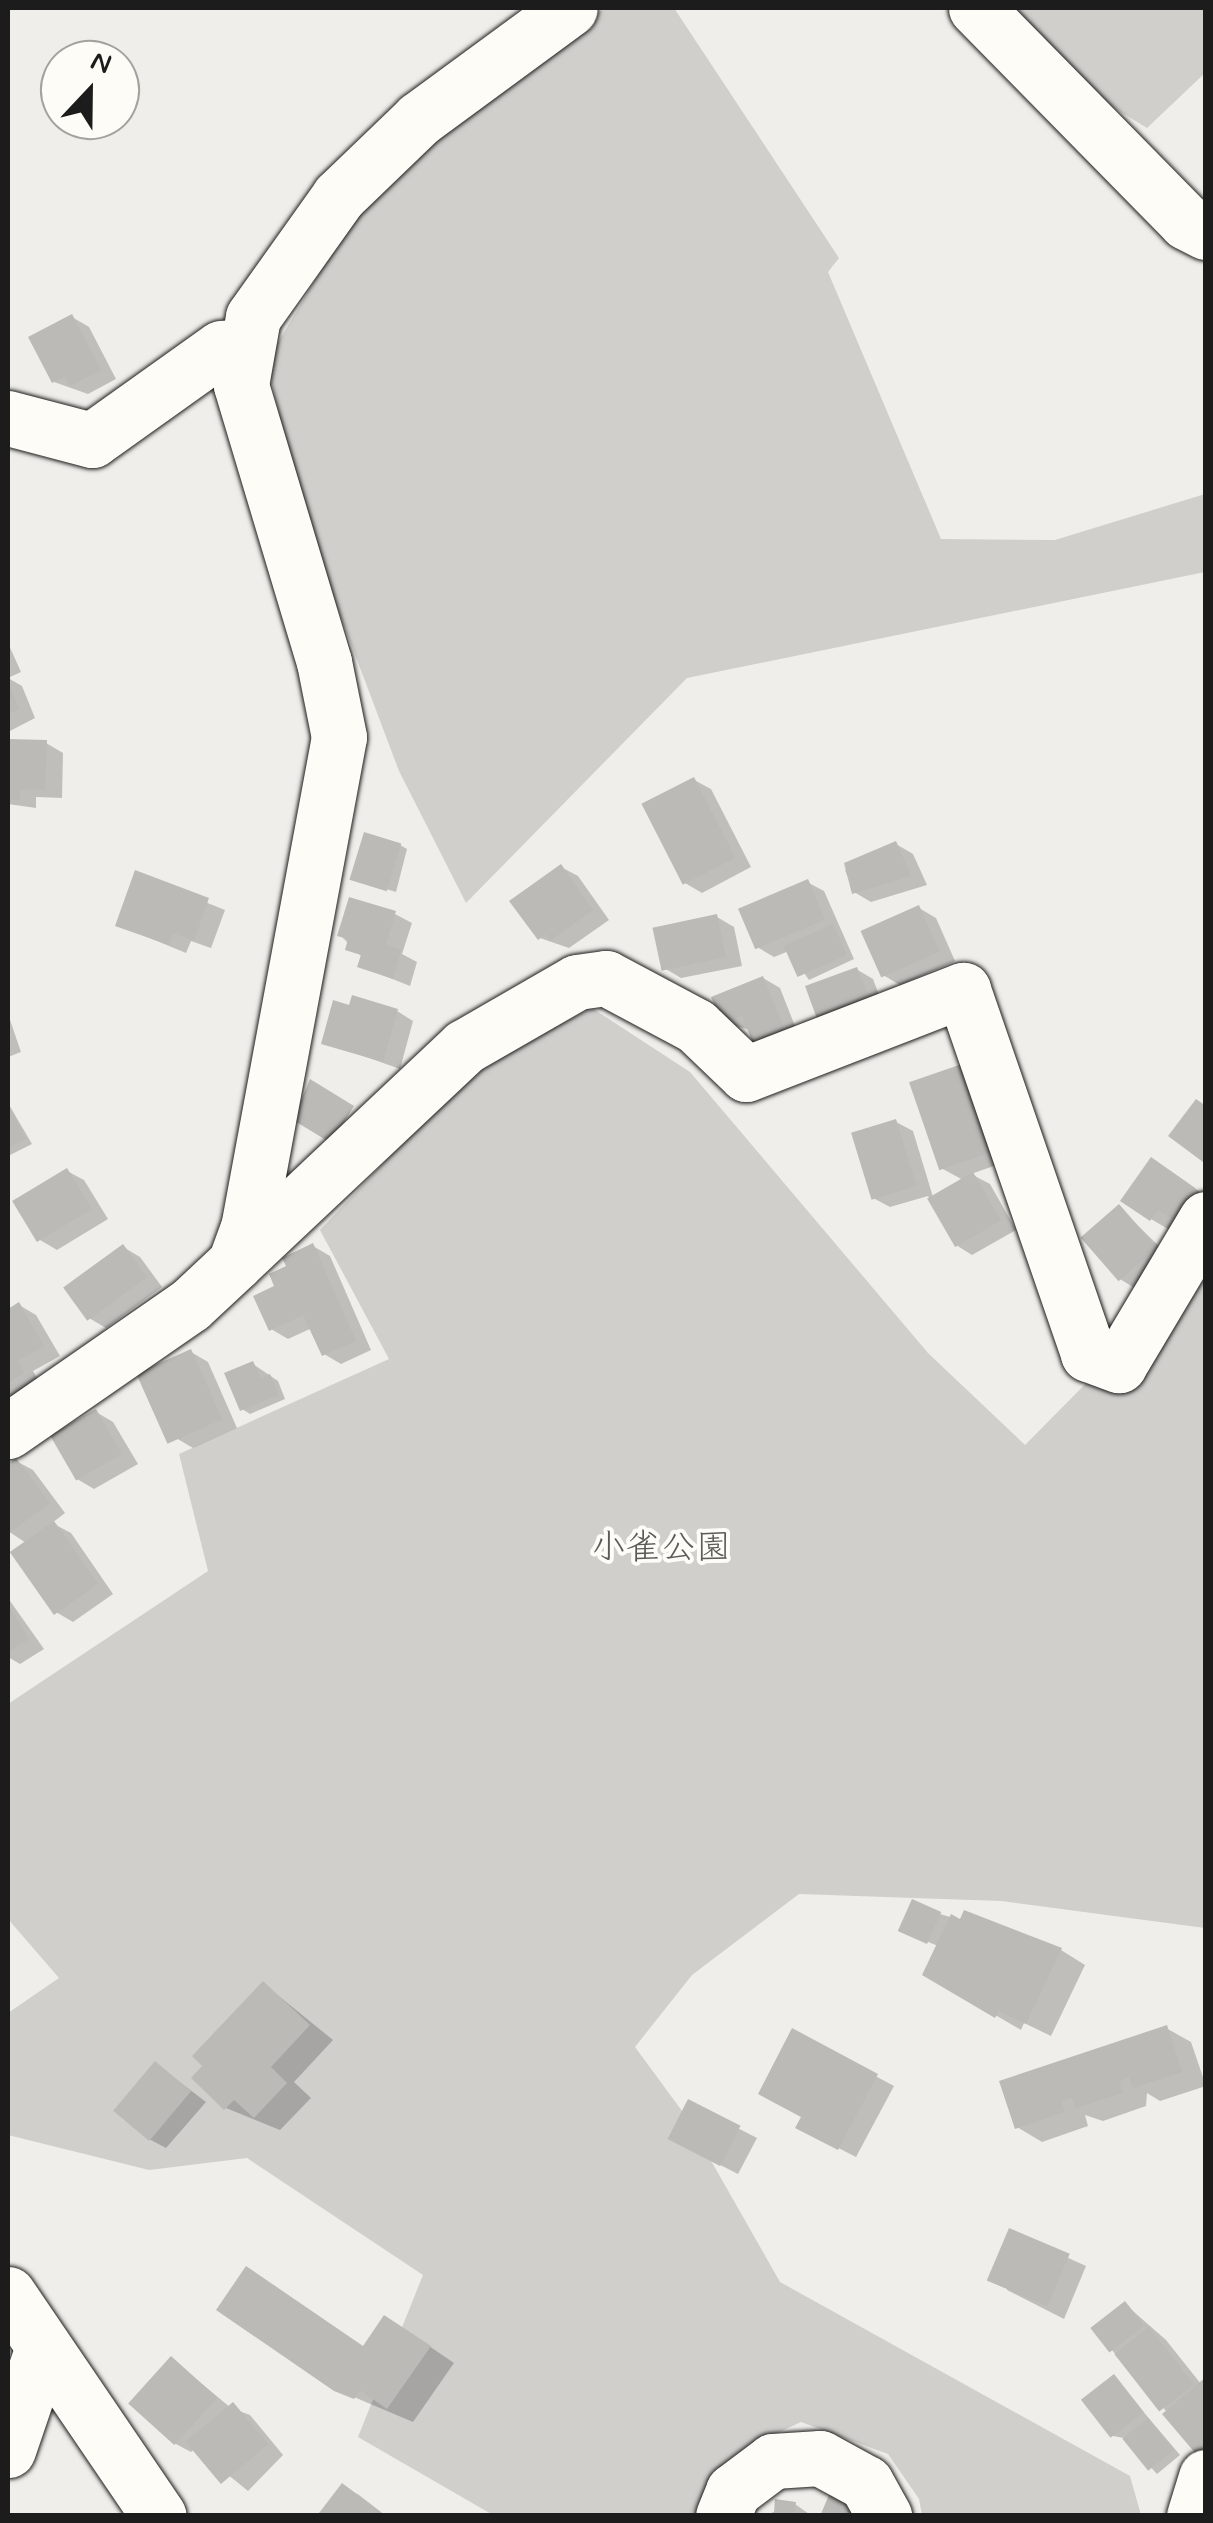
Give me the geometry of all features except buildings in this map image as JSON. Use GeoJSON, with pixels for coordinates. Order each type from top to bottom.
{"type":"FeatureCollection","features":[{"type":"Feature","properties":{"kind":"street"},"geometry":{"type":"LineString","coordinates":[[235,1263],[256,1189],[340,738],[324,662],[240,384],[253,317],[338,196],[419,119],[570,8]]}},
{"type":"Feature","properties":{"kind":"street"},"geometry":{"type":"LineString","coordinates":[[976,8],[1199,237]]}},
{"type":"Feature","properties":{"kind":"street"},"geometry":{"type":"LineString","coordinates":[[8,418],[92,440],[221,348],[247,346]]}},
{"type":"Feature","properties":{"kind":"street"},"geometry":{"type":"LineString","coordinates":[[8,1431],[190,1305],[464,1048],[577,982],[606,978],[696,1026],[746,1074],[964,990],[1088,1354],[1119,1365],[1206,1219]]}},
{"type":"Feature","properties":{"kind":"street"},"geometry":{"type":"LineString","coordinates":[[8,2294],[42,2350],[159,2516]]}},
{"type":"Feature","properties":{"kind":"street"},"geometry":{"type":"LineString","coordinates":[[8,2450],[42,2350]]}},
{"type":"Feature","properties":{"kind":"street"},"geometry":{"type":"LineString","coordinates":[[723,2516],[733,2491],[773,2461],[820,2458],[866,2483],[884,2516]]}},
{"type":"Feature","properties":{"kind":"street"},"geometry":{"type":"LineString","coordinates":[[1194,2516],[1206,2477]]}},
{"type":"Feature","properties":{"kind":"green space"},"geometry":{"type":"Polygon","coordinates":[[[605,8],[674,8],[839,258],[828,272],[941,539],[1055,540],[1205,494],[1205,572],[687,678],[466,903],[399,771],[302,514],[267,361],[355,213],[480,99],[605,8]]]}},
{"type":"Feature","properties":{"kind":"green space"},"geometry":{"type":"Polygon","coordinates":[[[1013,8],[1205,8],[1205,73],[1147,128],[1065,78],[1013,8]]]}},
{"type":"Feature","properties":{"kind":"green space","name":"小雀公園"},"geometry":{"type":"Polygon","coordinates":[[[592,1008],[690,1072],[928,1353],[1025,1445],[1205,1263],[1205,1928],[1001,1901],[799,1894],[692,1975],[635,2047],[685,2115],[780,2282],[1130,2476],[1141,2515],[922,2515],[919,2499],[888,2454],[801,2422],[751,2445],[698,2515],[493,2515],[358,2437],[423,2275],[247,2158],[149,2170],[8,2135],[8,2013],[59,1978],[8,1919],[8,1704],[208,1571],[179,1454],[389,1359],[320,1230],[474,1068],[592,1008]]]}}]}
